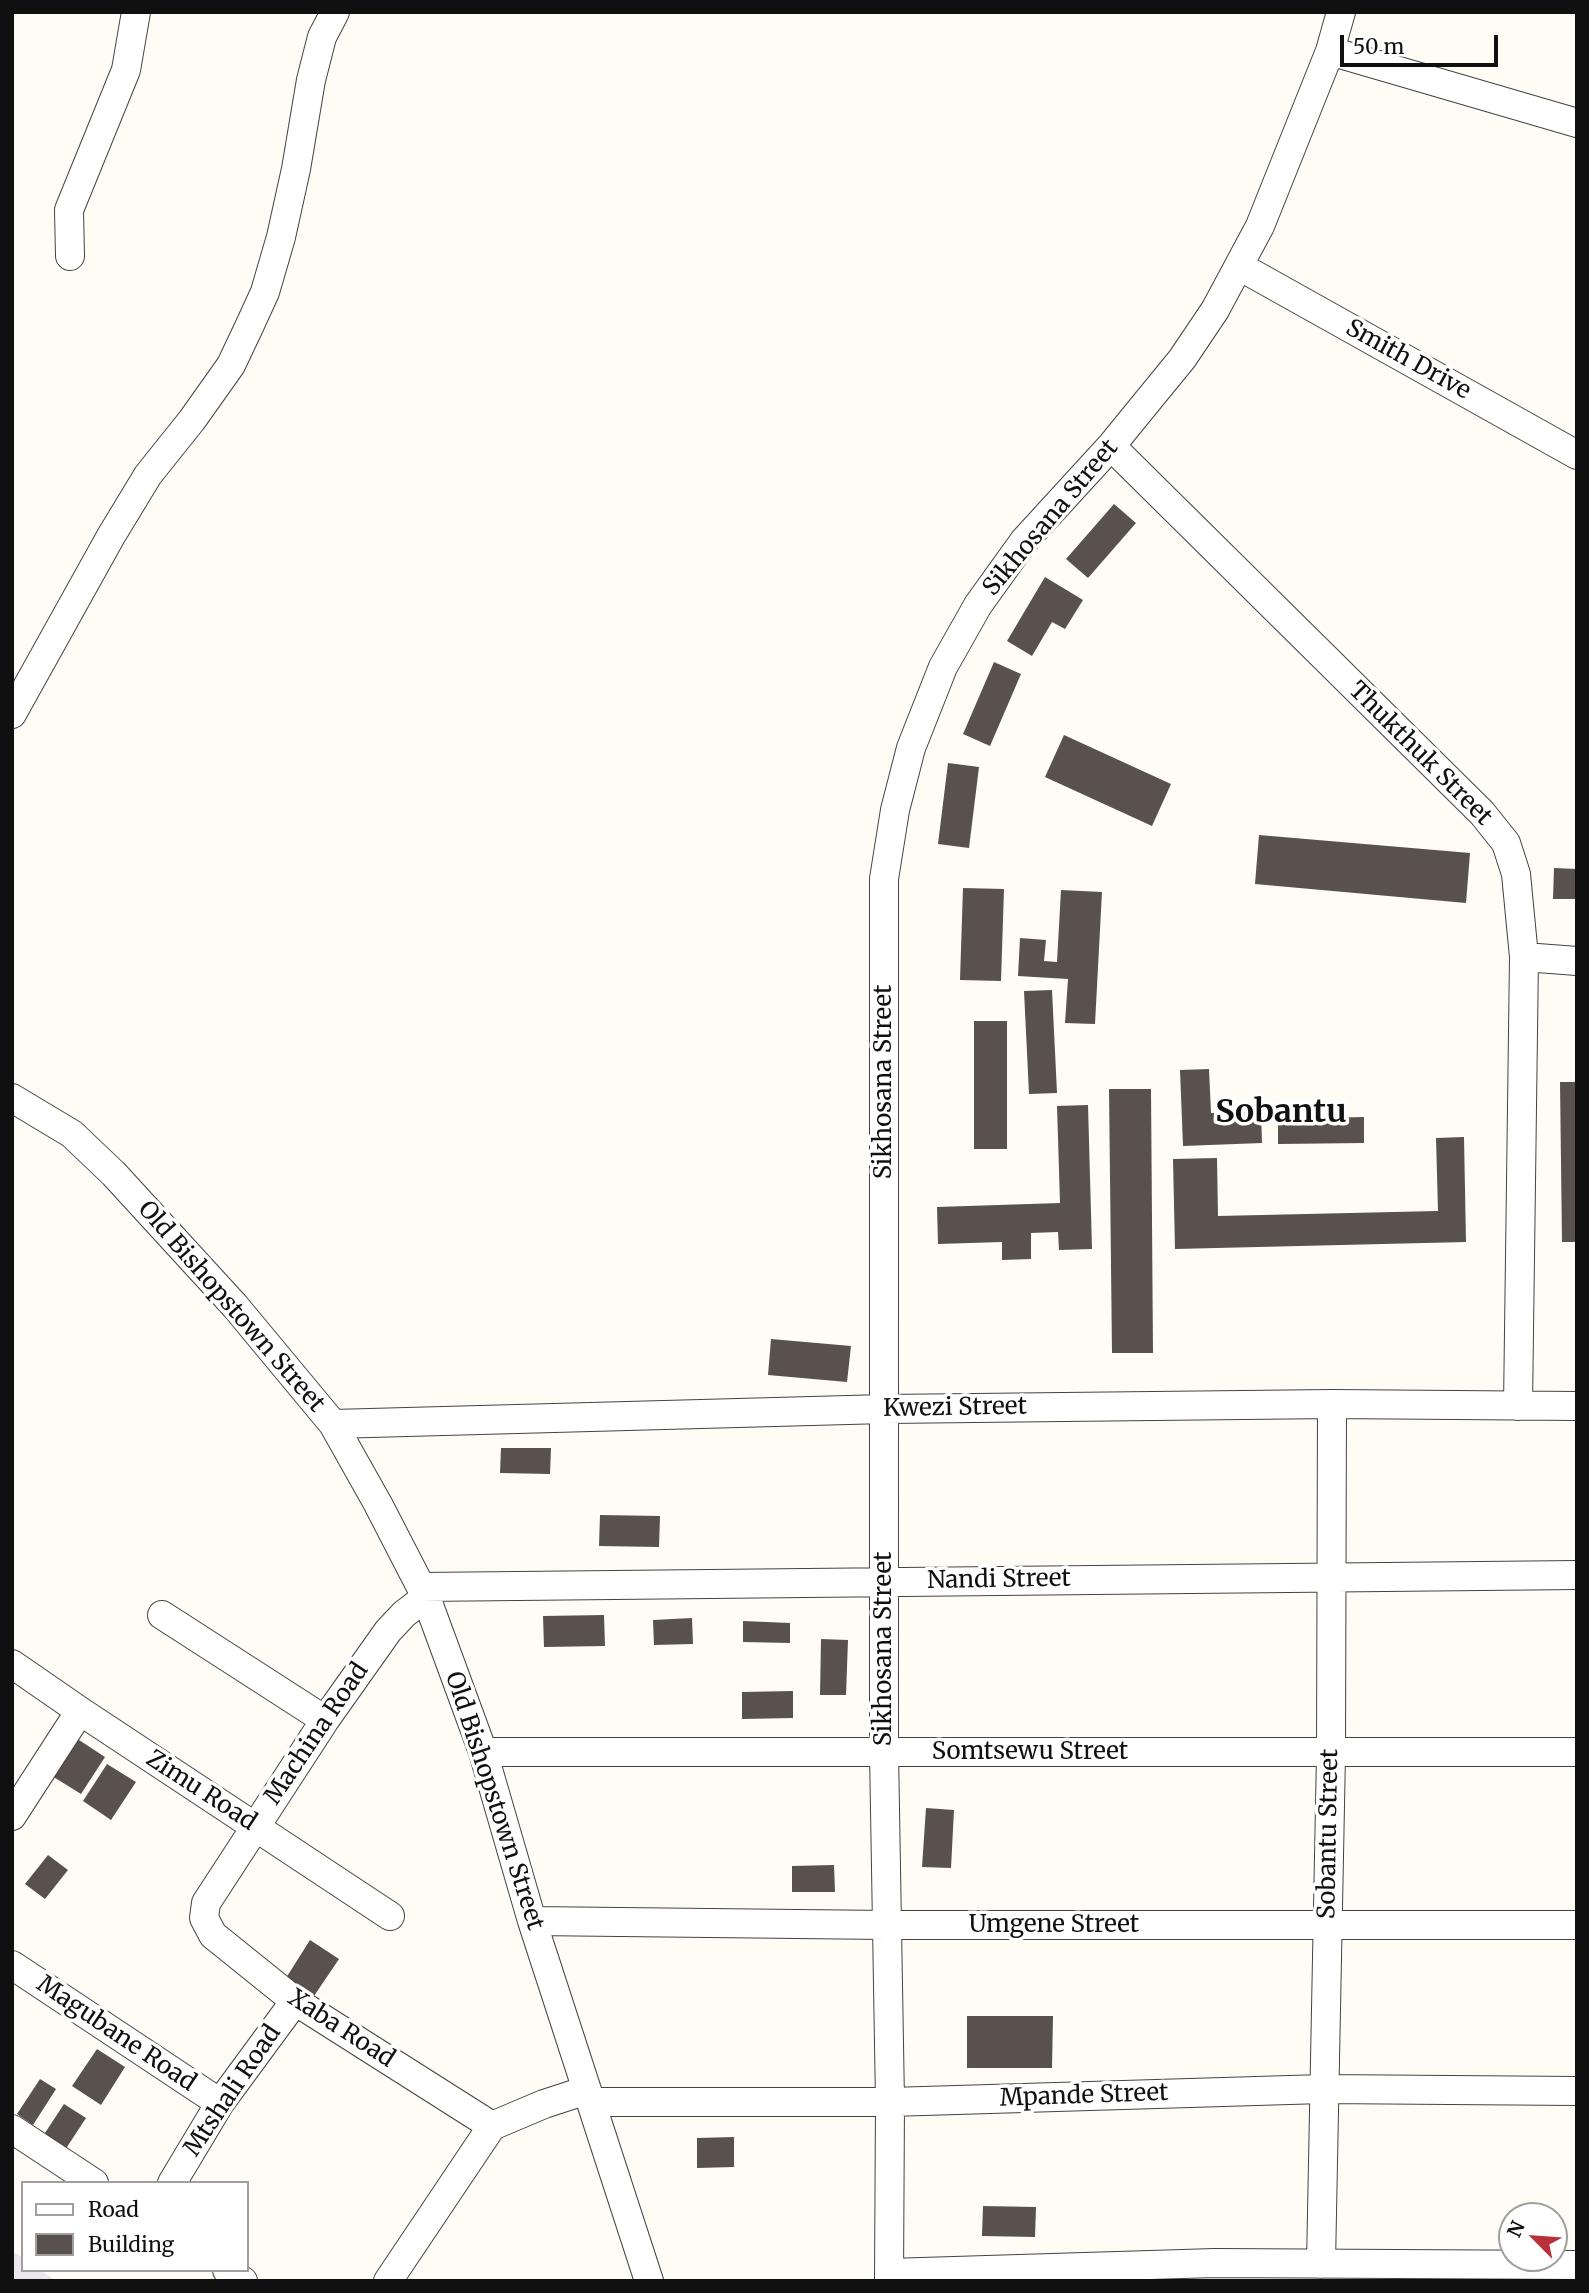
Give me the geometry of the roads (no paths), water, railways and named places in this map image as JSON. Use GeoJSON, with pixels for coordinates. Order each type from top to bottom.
{"type":"FeatureCollection","features":[{"type":"Feature","properties":{"kind":"street"},"geometry":{"type":"LineString","coordinates":[[70,256],[69,210],[126,70],[136,12]]}},
{"type":"Feature","properties":{"kind":"street"},"geometry":{"type":"LineString","coordinates":[[12,714],[148,475],[231,365],[265,292],[296,169],[311,80],[323,37],[335,12]]}},
{"type":"Feature","properties":{"kind":"street","name":"Sikhosana Street"},"geometry":{"type":"LineString","coordinates":[[889,2277],[890,2102],[884,1751],[884,879],[895,810],[911,748],[939,678],[978,606],[1024,541],[1111,446],[1182,359],[1215,310],[1260,226],[1330,51],[1341,12]]}},
{"type":"Feature","properties":{"kind":"street"},"geometry":{"type":"LineString","coordinates":[[1330,51],[1577,123]]}},
{"type":"Feature","properties":{"kind":"street","name":"Smith Drive"},"geometry":{"type":"LineString","coordinates":[[1239,266],[1577,455]]}},
{"type":"Feature","properties":{"kind":"street","name":"Thukthuk Street"},"geometry":{"type":"LineString","coordinates":[[1111,446],[1482,813],[1506,843],[1516,874],[1524,957],[1518,1406]]}},
{"type":"Feature","properties":{"kind":"street"},"geometry":{"type":"LineString","coordinates":[[1524,957],[1577,961]]}},
{"type":"Feature","properties":{"kind":"street","name":"Old Bishopstown Street"},"geometry":{"type":"LineString","coordinates":[[12,1098],[72,1135],[114,1174],[235,1306],[333,1423],[424,1592],[483,1752],[532,1921],[649,2281]]}},
{"type":"Feature","properties":{"kind":"street","name":"Kwezi Street"},"geometry":{"type":"LineString","coordinates":[[333,1423],[885,1409],[1332,1404],[1577,1406]]}},
{"type":"Feature","properties":{"kind":"street","name":"Sobantu Street"},"geometry":{"type":"LineString","coordinates":[[1321,2264],[1331,1754],[1332,1404]]}},
{"type":"Feature","properties":{"kind":"street","name":"Nandi Street"},"geometry":{"type":"LineString","coordinates":[[424,1592],[885,1581],[1577,1575]]}},
{"type":"Feature","properties":{"kind":"street","name":"Machina Road"},"geometry":{"type":"LineString","coordinates":[[204,1918],[206,1903],[325,1720],[388,1631],[424,1592]]}},
{"type":"Feature","properties":{"kind":"street"},"geometry":{"type":"LineString","coordinates":[[162,1615],[325,1720]]}},
{"type":"Feature","properties":{"kind":"street","name":"Zimu Road"},"geometry":{"type":"LineString","coordinates":[[12,1664],[390,1916]]}},
{"type":"Feature","properties":{"kind":"street"},"geometry":{"type":"LineString","coordinates":[[12,1816],[80,1711]]}},
{"type":"Feature","properties":{"kind":"street","name":"Somtsewu Street"},"geometry":{"type":"LineString","coordinates":[[483,1752],[1577,1752]]}},
{"type":"Feature","properties":{"kind":"street","name":"Xaba Road"},"geometry":{"type":"LineString","coordinates":[[204,1918],[213,1935],[295,2001],[492,2126]]}},
{"type":"Feature","properties":{"kind":"street","name":"Umgene Street"},"geometry":{"type":"LineString","coordinates":[[532,1921],[886,1925],[1577,1925]]}},
{"type":"Feature","properties":{"kind":"street","name":"Magubane Road"},"geometry":{"type":"LineString","coordinates":[[12,1965],[220,2103]]}},
{"type":"Feature","properties":{"kind":"street","name":"Mtshali Road"},"geometry":{"type":"LineString","coordinates":[[173,2181],[220,2103],[295,2001]]}},
{"type":"Feature","properties":{"kind":"street","name":"Mpande Street"},"geometry":{"type":"LineString","coordinates":[[492,2126],[544,2104],[589,2096],[890,2102],[1323,2089],[1577,2091]]}},
{"type":"Feature","properties":{"kind":"street"},"geometry":{"type":"LineString","coordinates":[[388,2281],[492,2126]]}},
{"type":"Feature","properties":{"kind":"street"},"geometry":{"type":"LineString","coordinates":[[12,2129],[91,2181]]}},
{"type":"Feature","properties":{"kind":"street"},"geometry":{"type":"LineString","coordinates":[[889,2277],[1215,2272],[1321,2264],[1577,2265]]}},
{"type":"Feature","properties":{"kind":"district","name":"Sobantu"},"geometry":{"type":"Point","coordinates":[1281,1113]}}]}
